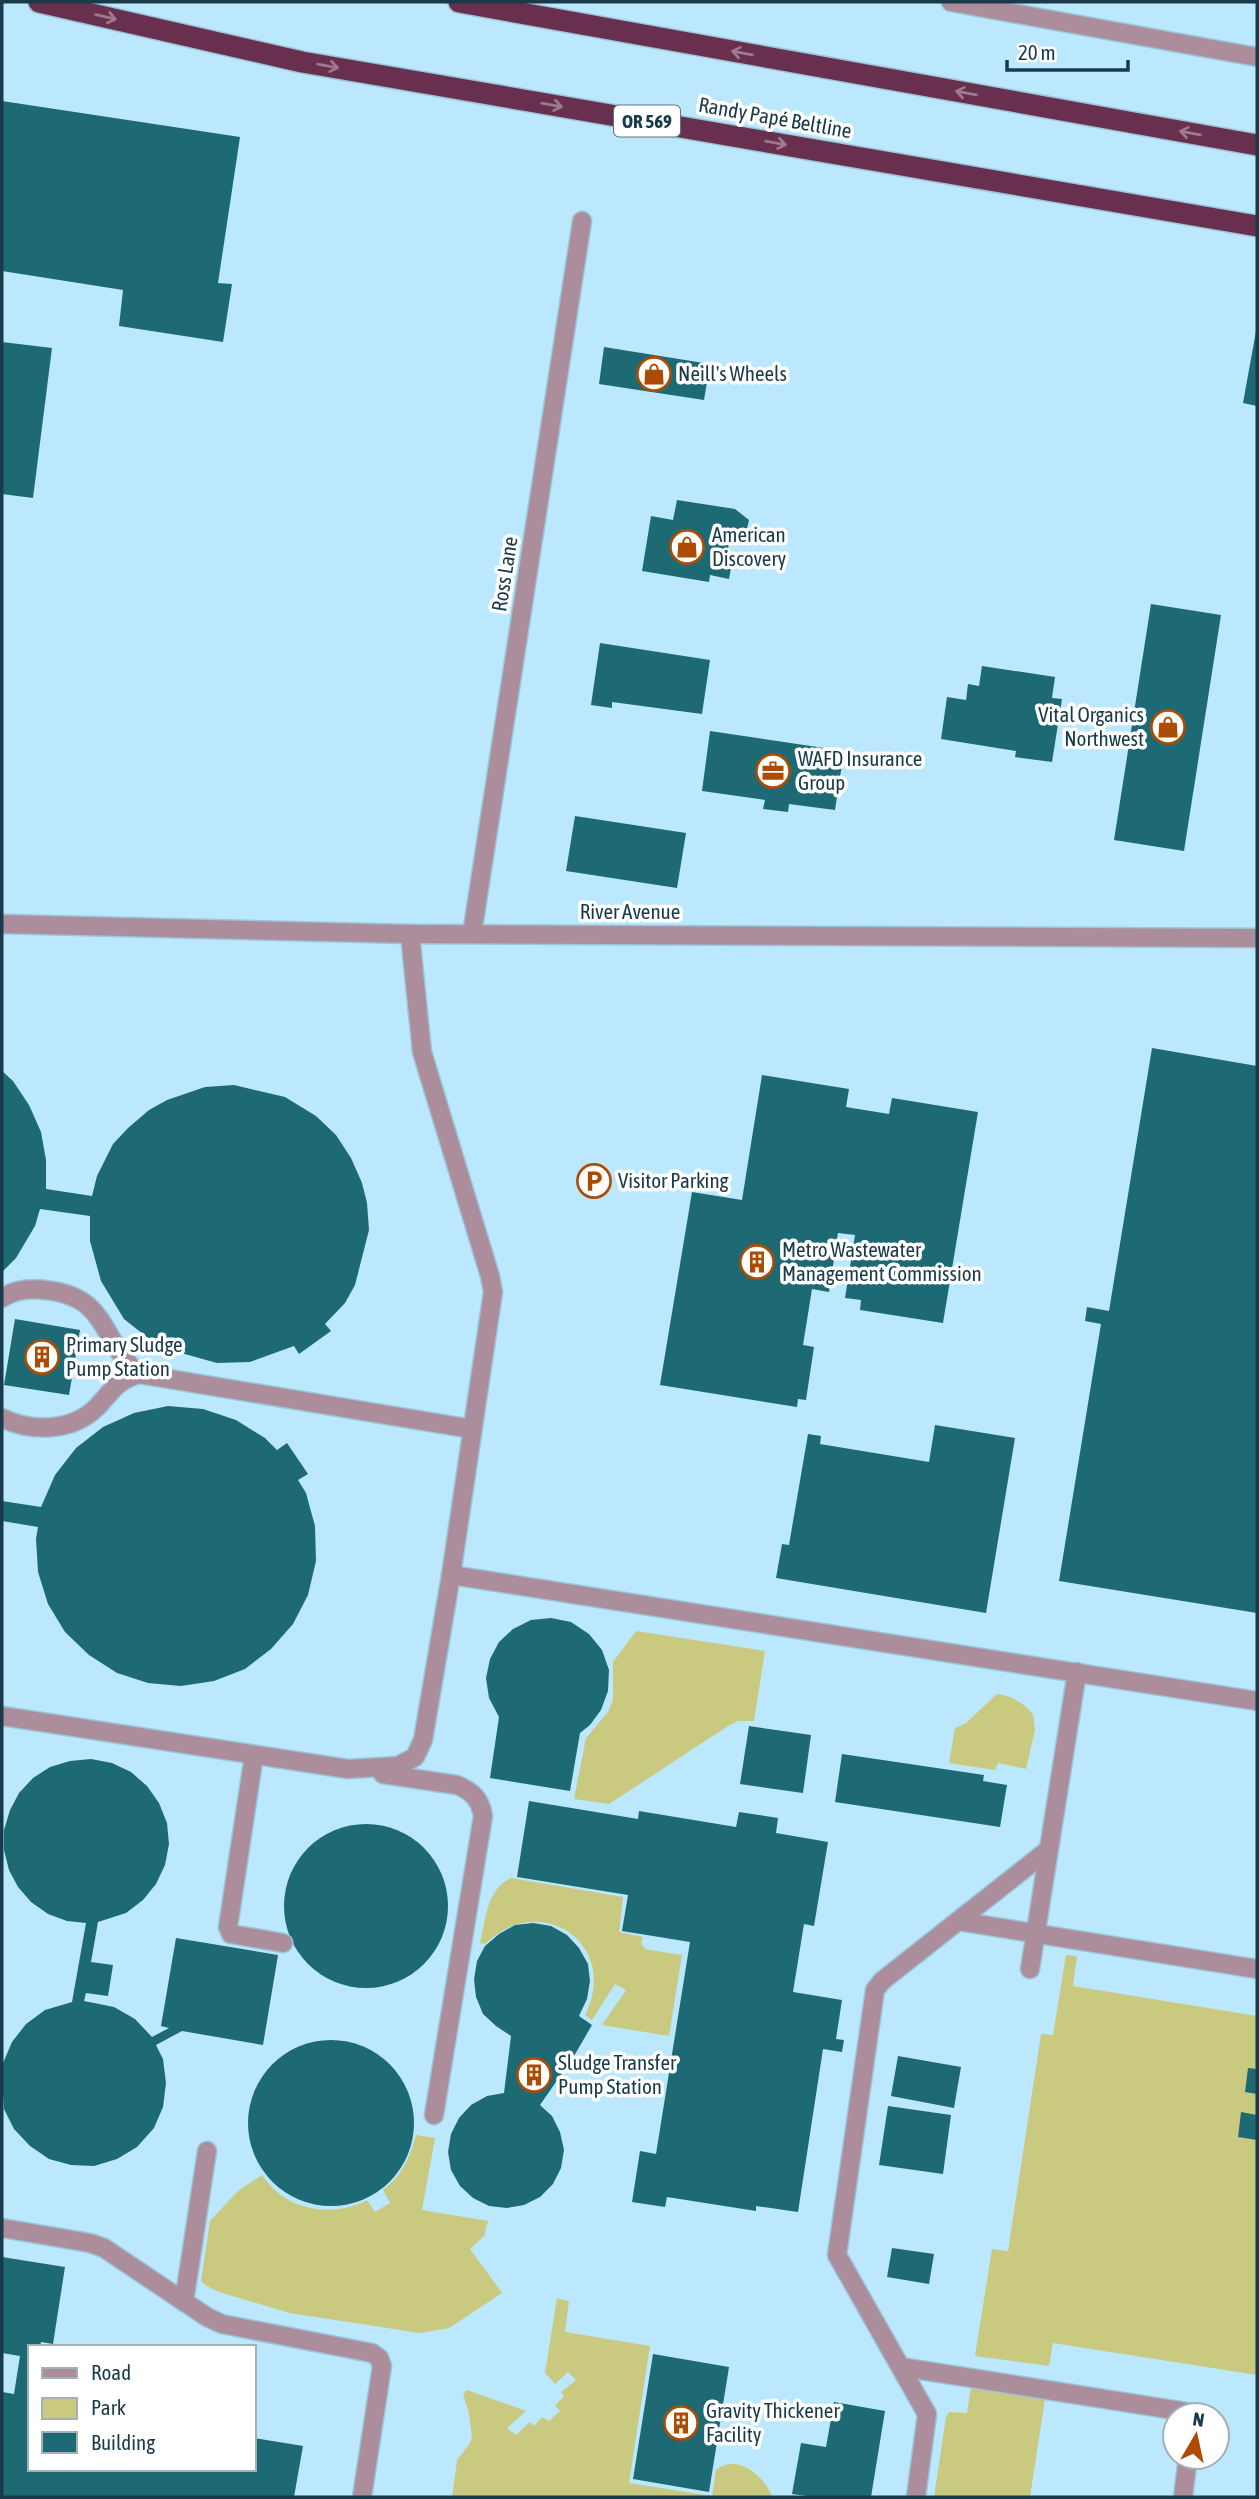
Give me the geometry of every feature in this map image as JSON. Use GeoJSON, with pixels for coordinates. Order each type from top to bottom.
{"type":"FeatureCollection","features":[{"type":"Feature","properties":{"kind":"highway","name":"Randy Papé Beltline"},"geometry":{"type":"LineString","coordinates":[[39,2],[302,62],[1257,226]]}},
{"type":"Feature","properties":{"kind":"highway"},"geometry":{"type":"LineString","coordinates":[[459,2],[1257,145]]}},
{"type":"Feature","properties":{"kind":"street"},"geometry":{"type":"LineString","coordinates":[[951,2],[1257,57]]}},
{"type":"Feature","properties":{"kind":"street","name":"Ross Lane"},"geometry":{"type":"LineString","coordinates":[[472,934],[582,221]]}},
{"type":"Feature","properties":{"kind":"street","name":"River Avenue"},"geometry":{"type":"LineString","coordinates":[[2,924],[410,934],[1257,938]]}},
{"type":"Feature","properties":{"kind":"street"},"geometry":{"type":"LineString","coordinates":[[348,1769],[398,1766],[415,1757],[423,1740],[451,1575],[493,1292],[422,1052],[410,934]]}},
{"type":"Feature","properties":{"kind":"street"},"geometry":{"type":"LineString","coordinates":[[2,1298],[23,1290],[40,1289],[71,1294],[96,1312],[126,1362],[139,1374]]}},
{"type":"Feature","properties":{"kind":"street"},"geometry":{"type":"LineString","coordinates":[[108,1393],[113,1383],[115,1365],[111,1339]]}},
{"type":"Feature","properties":{"kind":"street"},"geometry":{"type":"LineString","coordinates":[[2,1418],[20,1426],[62,1426],[83,1418],[95,1409],[119,1382],[139,1374],[472,1429]]}},
{"type":"Feature","properties":{"kind":"street"},"geometry":{"type":"LineString","coordinates":[[451,1575],[1257,1701]]}},
{"type":"Feature","properties":{"kind":"street"},"geometry":{"type":"LineString","coordinates":[[1030,1969],[1076,1672]]}},
{"type":"Feature","properties":{"kind":"street"},"geometry":{"type":"LineString","coordinates":[[2,1716],[457,1785],[475,1795],[481,1803],[483,1816],[434,2115]]}},
{"type":"Feature","properties":{"kind":"street"},"geometry":{"type":"LineString","coordinates":[[423,1740],[428,1771],[437,1782]]}},
{"type":"Feature","properties":{"kind":"street"},"geometry":{"type":"LineString","coordinates":[[254,1755],[228,1927],[232,1934],[283,1943]]}},
{"type":"Feature","properties":{"kind":"street"},"geometry":{"type":"LineString","coordinates":[[916,2497],[927,2413],[841,2263],[837,2246],[875,1990],[882,1981],[1048,1850]]}},
{"type":"Feature","properties":{"kind":"street"},"geometry":{"type":"LineString","coordinates":[[958,1921],[1257,1969]]}},
{"type":"Feature","properties":{"kind":"street"},"geometry":{"type":"LineString","coordinates":[[184,2302],[207,2151]]}},
{"type":"Feature","properties":{"kind":"street"},"geometry":{"type":"LineString","coordinates":[[2,2228],[90,2243],[104,2248],[207,2317],[222,2324],[372,2353],[379,2358],[383,2366],[362,2497]]}},
{"type":"Feature","properties":{"kind":"street"},"geometry":{"type":"LineString","coordinates":[[901,2367],[1161,2408]]}},
{"type":"Feature","properties":{"kind":"street"},"geometry":{"type":"LineString","coordinates":[[1182,2497],[1186,2471]]}},
{"type":"Feature","properties":{"kind":"green space"},"geometry":{"type":"Polygon","coordinates":[[[636,1631],[765,1651],[754,1721],[738,1721],[728,1726],[609,1804],[574,1799],[586,1738],[608,1712],[613,1700],[613,1662],[636,1631]]]}},
{"type":"Feature","properties":{"kind":"green space"},"geometry":{"type":"Polygon","coordinates":[[[997,1694],[1017,1701],[1033,1714],[1035,1730],[1026,1769],[998,1763],[995,1770],[949,1763],[955,1728],[966,1723],[997,1694]]]}},
{"type":"Feature","properties":{"kind":"green space"},"geometry":{"type":"Polygon","coordinates":[[[511,1878],[623,1897],[619,1932],[643,1937],[641,1943],[645,1949],[682,1955],[669,2036],[602,2025],[626,1990],[615,1984],[592,2020],[585,2015],[593,1989],[592,1966],[583,1947],[569,1932],[550,1924],[528,1922],[506,1929],[485,1944],[480,1943],[492,1898],[496,1890],[511,1878]]]}},
{"type":"Feature","properties":{"kind":"green space"},"geometry":{"type":"Polygon","coordinates":[[[1066,1955],[1077,1956],[1073,1986],[1257,2016],[1257,2375],[1053,2343],[1049,2366],[975,2356],[992,2249],[1008,2251],[1041,2034],[1053,2035],[1066,1955]]]}},
{"type":"Feature","properties":{"kind":"green space"},"geometry":{"type":"Polygon","coordinates":[[[416,2135],[435,2138],[422,2210],[488,2221],[484,2236],[470,2249],[502,2293],[449,2328],[420,2333],[290,2313],[219,2292],[201,2281],[210,2221],[238,2191],[262,2175],[278,2193],[301,2205],[323,2210],[346,2208],[367,2200],[375,2212],[390,2203],[383,2190],[404,2166],[416,2135]]]}},
{"type":"Feature","properties":{"kind":"green space"},"geometry":{"type":"Polygon","coordinates":[[[557,2298],[569,2301],[565,2332],[650,2346],[629,2483],[712,2496],[716,2470],[733,2464],[749,2469],[757,2475],[772,2497],[452,2497],[457,2460],[472,2438],[463,2394],[467,2390],[526,2411],[507,2428],[516,2435],[530,2422],[534,2426],[542,2417],[549,2421],[560,2411],[555,2406],[564,2396],[561,2392],[576,2380],[568,2372],[555,2384],[545,2373],[557,2298]]]}},
{"type":"Feature","properties":{"kind":"green space"},"geometry":{"type":"Polygon","coordinates":[[[971,2387],[1045,2399],[1030,2497],[934,2497],[946,2417],[949,2412],[967,2413],[971,2387]]]}},
{"type":"Feature","properties":{"kind":"building"},"geometry":{"type":"Polygon","coordinates":[[[2,101],[240,137],[218,283],[232,284],[223,342],[119,326],[123,290],[2,271],[2,101]]]}},
{"type":"Feature","properties":{"kind":"building"},"geometry":{"type":"Polygon","coordinates":[[[1257,331],[1257,406],[1243,403],[1257,331]]]}},
{"type":"Feature","properties":{"kind":"building"},"geometry":{"type":"Polygon","coordinates":[[[2,342],[52,348],[33,498],[2,494],[2,342]]]}},
{"type":"Feature","properties":{"kind":"building","name":"Neill's Wheels"},"geometry":{"type":"Polygon","coordinates":[[[604,347],[710,364],[704,400],[599,384],[604,347]]]}},
{"type":"Feature","properties":{"kind":"building","name":"American Discovery"},"geometry":{"type":"Polygon","coordinates":[[[677,500],[735,509],[749,520],[745,538],[730,536],[727,556],[733,557],[729,579],[710,575],[709,582],[642,571],[651,516],[673,520],[677,500]]]}},
{"type":"Feature","properties":{"kind":"building","name":"Vital Organics Northwest"},"geometry":{"type":"Polygon","coordinates":[[[1151,604],[1221,615],[1184,851],[1114,840],[1151,604]]]}},
{"type":"Feature","properties":{"kind":"building"},"geometry":{"type":"Polygon","coordinates":[[[600,643],[710,660],[702,714],[612,702],[612,708],[591,705],[600,643]]]}},
{"type":"Feature","properties":{"kind":"building"},"geometry":{"type":"Polygon","coordinates":[[[982,666],[1055,677],[1052,698],[1062,699],[1052,762],[1015,757],[1016,751],[941,739],[947,697],[966,700],[968,684],[979,686],[982,666]]]}},
{"type":"Feature","properties":{"kind":"building","name":"WAFD Insurance Group"},"geometry":{"type":"Polygon","coordinates":[[[710,731],[844,751],[835,810],[789,804],[788,812],[763,809],[765,800],[702,791],[710,731]]]}},
{"type":"Feature","properties":{"kind":"building"},"geometry":{"type":"Polygon","coordinates":[[[575,816],[686,833],[677,888],[566,871],[575,816]]]}},
{"type":"Feature","properties":{"kind":"building"},"geometry":{"type":"Polygon","coordinates":[[[1152,1048],[1257,1066],[1257,1613],[1059,1581],[1101,1324],[1085,1321],[1087,1307],[1109,1311],[1152,1048]]]}},
{"type":"Feature","properties":{"kind":"building"},"geometry":{"type":"Polygon","coordinates":[[[2,1071],[13,1081],[29,1105],[41,1132],[46,1160],[46,1189],[92,1196],[97,1176],[113,1144],[149,1110],[167,1100],[205,1087],[234,1085],[285,1097],[316,1116],[336,1135],[351,1158],[367,1203],[369,1230],[355,1285],[345,1303],[325,1324],[331,1331],[299,1354],[294,1346],[250,1362],[217,1363],[174,1351],[148,1338],[124,1319],[101,1281],[90,1241],[90,1216],[40,1209],[35,1226],[16,1258],[2,1272],[2,1071]]]}},
{"type":"Feature","properties":{"kind":"building","name":"Metro Wastewater Management Commission"},"geometry":{"type":"Polygon","coordinates":[[[762,1075],[849,1089],[846,1107],[889,1114],[892,1098],[978,1112],[943,1323],[860,1310],[861,1300],[845,1298],[855,1235],[838,1233],[829,1292],[812,1289],[803,1345],[814,1347],[806,1400],[798,1399],[797,1407],[660,1385],[692,1192],[742,1200],[762,1075]]]}},
{"type":"Feature","properties":{"kind":"building","name":"Primary Sludge Pump Station"},"geometry":{"type":"Polygon","coordinates":[[[15,1319],[80,1330],[69,1395],[4,1385],[15,1319]]]}},
{"type":"Feature","properties":{"kind":"building"},"geometry":{"type":"Polygon","coordinates":[[[168,1406],[203,1409],[236,1420],[265,1438],[277,1450],[287,1443],[308,1474],[298,1480],[306,1493],[315,1526],[316,1561],[308,1595],[293,1624],[271,1649],[245,1669],[214,1681],[181,1686],[148,1683],[117,1673],[89,1655],[65,1632],[48,1604],[38,1572],[38,1527],[2,1521],[2,1501],[41,1507],[55,1475],[76,1448],[103,1427],[134,1413],[168,1406]]]}},
{"type":"Feature","properties":{"kind":"building"},"geometry":{"type":"Polygon","coordinates":[[[935,1425],[1015,1438],[986,1613],[776,1578],[782,1544],[789,1545],[808,1434],[821,1436],[820,1444],[929,1462],[935,1425]]]}},
{"type":"Feature","properties":{"kind":"building"},"geometry":{"type":"Polygon","coordinates":[[[551,1618],[571,1622],[589,1634],[602,1650],[609,1670],[608,1691],[601,1710],[580,1733],[570,1791],[490,1778],[499,1717],[489,1698],[486,1678],[490,1659],[499,1642],[513,1629],[531,1620],[551,1618]]]}},
{"type":"Feature","properties":{"kind":"building"},"geometry":{"type":"Polygon","coordinates":[[[749,1726],[811,1735],[803,1793],[740,1784],[749,1726]]]}},
{"type":"Feature","properties":{"kind":"building"},"geometry":{"type":"Polygon","coordinates":[[[842,1754],[984,1775],[983,1781],[1007,1785],[1000,1827],[835,1802],[842,1754]]]}},
{"type":"Feature","properties":{"kind":"building"},"geometry":{"type":"Polygon","coordinates":[[[91,1759],[112,1763],[131,1772],[147,1786],[159,1803],[167,1823],[169,1844],[165,1865],[156,1884],[143,1900],[126,1913],[98,1922],[91,1962],[113,1965],[108,1996],[86,1993],[84,2001],[114,2007],[135,2019],[152,2037],[169,2028],[161,2026],[176,1938],[278,1955],[263,2045],[182,2031],[156,2045],[163,2059],[166,2083],[163,2107],[154,2128],[137,2147],[117,2159],[94,2166],[71,2165],[49,2159],[30,2146],[14,2129],[4,2109],[2,2077],[3,2063],[12,2042],[26,2024],[45,2010],[72,2002],[86,1923],[67,1921],[48,1914],[31,1902],[18,1887],[9,1870],[4,1850],[4,1830],[19,1793],[33,1778],[50,1767],[91,1759]]]}},
{"type":"Feature","properties":{"kind":"building"},"geometry":{"type":"Polygon","coordinates":[[[529,1801],[638,1819],[639,1811],[736,1827],[739,1812],[778,1818],[776,1833],[828,1842],[814,1926],[804,1924],[793,1992],[842,2000],[836,2039],[844,2040],[842,2052],[823,2049],[798,2212],[756,2206],[756,2211],[667,2197],[665,2207],[632,2202],[640,2151],[656,2154],[690,1942],[622,1931],[628,1895],[517,1877],[529,1801]]]}},
{"type":"Feature","properties":{"kind":"building"},"geometry":{"type":"Polygon","coordinates":[[[366,1824],[398,1830],[412,1837],[424,1848],[435,1860],[442,1874],[448,1906],[442,1938],[435,1952],[424,1964],[412,1975],[398,1982],[366,1988],[334,1982],[320,1975],[308,1964],[297,1952],[290,1938],[284,1906],[290,1874],[297,1860],[308,1848],[320,1837],[334,1830],[366,1824]]]}},
{"type":"Feature","properties":{"kind":"building"},"geometry":{"type":"Polygon","coordinates":[[[533,1923],[551,1926],[567,1935],[579,1948],[588,1964],[590,1981],[587,1999],[579,2016],[592,2025],[540,2105],[552,2116],[560,2132],[564,2150],[561,2168],[553,2184],[540,2197],[524,2205],[507,2208],[489,2206],[473,2198],[460,2186],[451,2170],[448,2152],[451,2134],[459,2118],[471,2105],[487,2096],[504,2093],[511,2036],[483,2014],[476,1997],[474,1979],[477,1961],[485,1946],[515,1925],[533,1923]]]}},
{"type":"Feature","properties":{"kind":"building"},"geometry":{"type":"Polygon","coordinates":[[[331,2040],[363,2046],[390,2064],[408,2091],[414,2123],[408,2155],[390,2182],[363,2200],[331,2206],[299,2200],[272,2182],[254,2155],[248,2123],[254,2091],[272,2064],[299,2046],[331,2040]]]}},
{"type":"Feature","properties":{"kind":"building"},"geometry":{"type":"Polygon","coordinates":[[[898,2056],[961,2067],[954,2108],[891,2096],[898,2056]]]}},
{"type":"Feature","properties":{"kind":"building"},"geometry":{"type":"Polygon","coordinates":[[[1248,2068],[1257,2069],[1257,2094],[1245,2092],[1248,2068]]]}},
{"type":"Feature","properties":{"kind":"building"},"geometry":{"type":"Polygon","coordinates":[[[888,2106],[951,2115],[943,2174],[879,2165],[888,2106]]]}},
{"type":"Feature","properties":{"kind":"building"},"geometry":{"type":"Polygon","coordinates":[[[1241,2112],[1257,2115],[1257,2140],[1238,2137],[1241,2112]]]}},
{"type":"Feature","properties":{"kind":"building"},"geometry":{"type":"Polygon","coordinates":[[[892,2248],[934,2254],[929,2284],[887,2277],[892,2248]]]}},
{"type":"Feature","properties":{"kind":"building"},"geometry":{"type":"Polygon","coordinates":[[[2,2257],[65,2267],[53,2344],[41,2342],[40,2345],[28,2345],[28,2471],[256,2471],[256,2438],[303,2446],[294,2497],[2,2497],[2,2392],[14,2394],[20,2356],[2,2353],[2,2257]]]}},
{"type":"Feature","properties":{"kind":"building","name":"Gravity Thickener Facility"},"geometry":{"type":"Polygon","coordinates":[[[653,2354],[729,2367],[709,2492],[633,2479],[653,2354]]]}},
{"type":"Feature","properties":{"kind":"building"},"geometry":{"type":"Polygon","coordinates":[[[834,2402],[885,2411],[871,2497],[815,2497],[792,2494],[801,2443],[826,2447],[834,2402]]]}},
{"type":"Feature","properties":{"kind":"place","name":"Neill's Wheels"},"geometry":{"type":"Point","coordinates":[654,374]}},
{"type":"Feature","properties":{"kind":"place","name":"American Discovery"},"geometry":{"type":"Point","coordinates":[687,547]}},
{"type":"Feature","properties":{"kind":"place","name":"Vital Organics Northwest"},"geometry":{"type":"Point","coordinates":[1168,727]}},
{"type":"Feature","properties":{"kind":"place","name":"WAFD Insurance Group"},"geometry":{"type":"Point","coordinates":[773,771]}},
{"type":"Feature","properties":{"kind":"place","name":"Visitor Parking"},"geometry":{"type":"Point","coordinates":[594,1181]}},
{"type":"Feature","properties":{"kind":"place","name":"Metro Wastewater Management Commission"},"geometry":{"type":"Point","coordinates":[757,1262]}},
{"type":"Feature","properties":{"kind":"place","name":"Primary Sludge Pump Station"},"geometry":{"type":"Point","coordinates":[42,1357]}},
{"type":"Feature","properties":{"kind":"place","name":"Sludge Transfer Pump Station"},"geometry":{"type":"Point","coordinates":[534,2075]}},
{"type":"Feature","properties":{"kind":"place","name":"Gravity Thickener Facility"},"geometry":{"type":"Point","coordinates":[681,2423]}}]}
